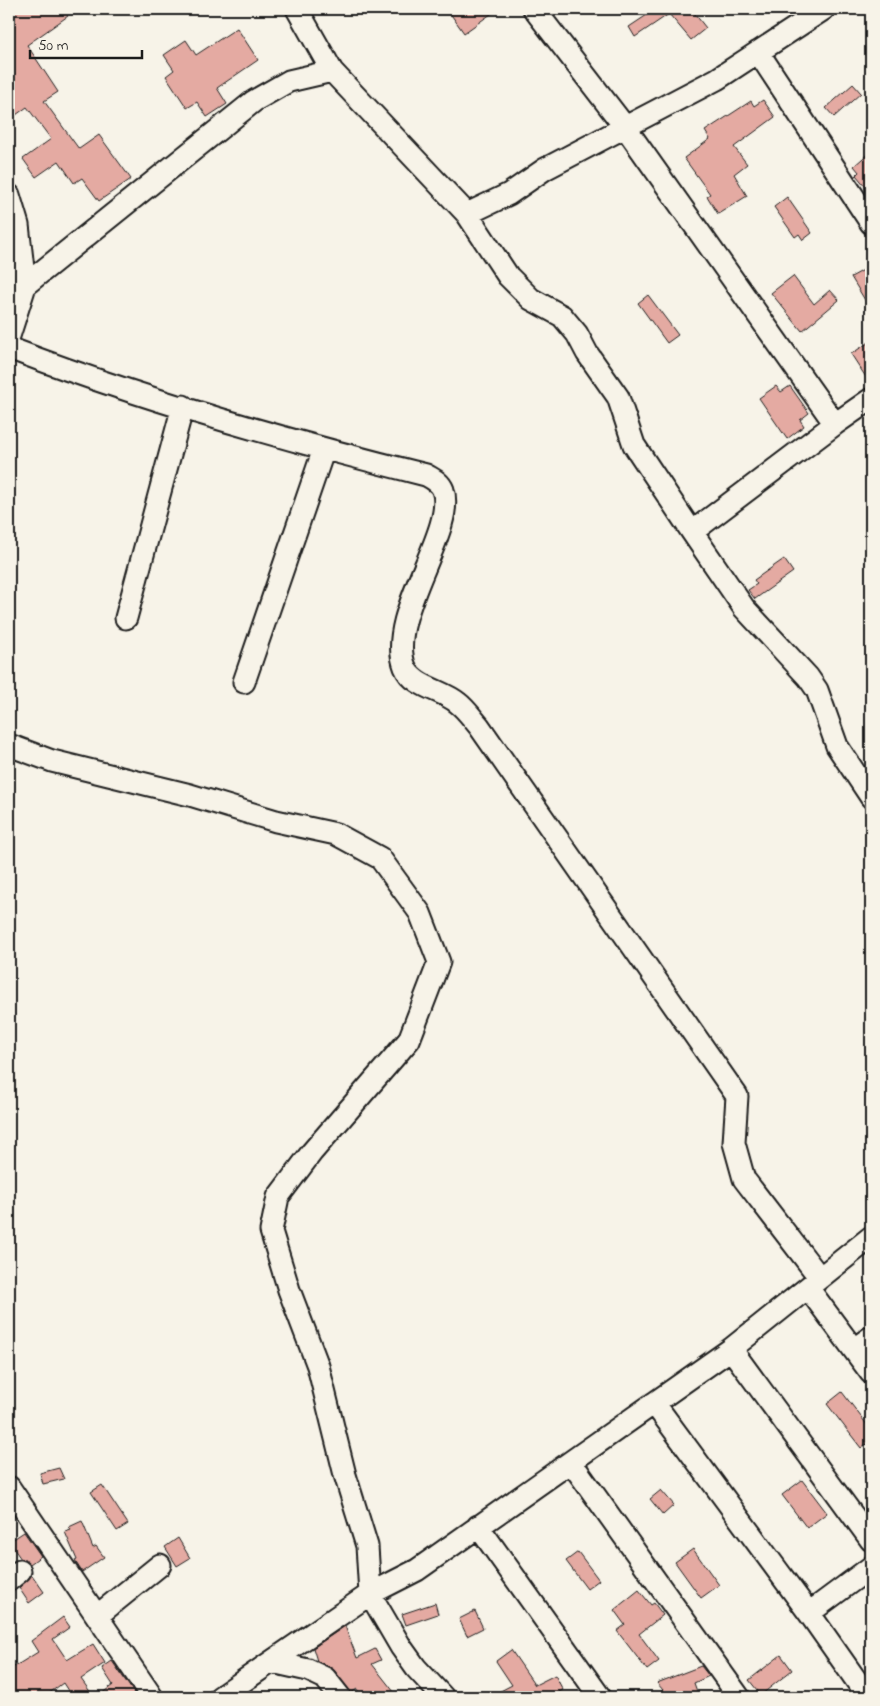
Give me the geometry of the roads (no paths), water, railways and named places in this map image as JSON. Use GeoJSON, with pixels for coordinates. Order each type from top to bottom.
{"type":"FeatureCollection","features":[{"type":"Feature","properties":{"kind":"street"},"geometry":{"type":"LineString","coordinates":[[297,9],[332,71],[467,214],[508,276],[531,299],[562,316],[577,334],[587,353],[618,397],[634,445],[692,532],[744,608],[813,684],[827,714],[837,746],[871,797]]}},
{"type":"Feature","properties":{"kind":"street"},"geometry":{"type":"LineString","coordinates":[[534,9],[625,127],[835,424]]}},
{"type":"Feature","properties":{"kind":"street"},"geometry":{"type":"LineString","coordinates":[[467,214],[509,194],[545,169],[717,79],[824,9]]}},
{"type":"Feature","properties":{"kind":"street"},"geometry":{"type":"LineString","coordinates":[[758,52],[871,223]]}},
{"type":"Feature","properties":{"kind":"street"},"geometry":{"type":"LineString","coordinates":[[17,292],[254,101],[289,81],[332,71]]}},
{"type":"Feature","properties":{"kind":"street"},"geometry":{"type":"LineString","coordinates":[[9,196],[18,225],[17,292],[9,336]]}},
{"type":"Feature","properties":{"kind":"street"},"geometry":{"type":"LineString","coordinates":[[9,348],[91,379],[324,449],[426,475],[438,482],[443,489],[445,502],[442,521],[418,582],[404,631],[403,658],[406,669],[424,685],[458,703],[479,726],[737,1096],[734,1143],[744,1179],[814,1283],[854,1350],[871,1373]]}},
{"type":"Feature","properties":{"kind":"street"},"geometry":{"type":"LineString","coordinates":[[692,532],[871,399]]}},
{"type":"Feature","properties":{"kind":"street"},"geometry":{"type":"LineString","coordinates":[[126,618],[182,406]]}},
{"type":"Feature","properties":{"kind":"street"},"geometry":{"type":"LineString","coordinates":[[244,682],[324,449]]}},
{"type":"Feature","properties":{"kind":"street"},"geometry":{"type":"LineString","coordinates":[[9,745],[52,761],[190,795],[276,821],[336,834],[380,858],[420,913],[439,962],[409,1040],[312,1152],[278,1197],[271,1231],[289,1290],[318,1366],[345,1475],[367,1546],[370,1594],[401,1647],[416,1668],[443,1697]]}},
{"type":"Feature","properties":{"kind":"street"},"geometry":{"type":"LineString","coordinates":[[220,1697],[370,1594],[417,1570],[732,1349],[871,1237]]}},
{"type":"Feature","properties":{"kind":"street"},"geometry":{"type":"LineString","coordinates":[[854,1350],[871,1336]]}},
{"type":"Feature","properties":{"kind":"street"},"geometry":{"type":"LineString","coordinates":[[732,1349],[871,1540]]}},
{"type":"Feature","properties":{"kind":"street"},"geometry":{"type":"LineString","coordinates":[[654,1403],[809,1613],[868,1697]]}},
{"type":"Feature","properties":{"kind":"street"},"geometry":{"type":"LineString","coordinates":[[571,1462],[739,1697]]}},
{"type":"Feature","properties":{"kind":"street"},"geometry":{"type":"LineString","coordinates":[[9,1487],[152,1697]]}},
{"type":"Feature","properties":{"kind":"street"},"geometry":{"type":"LineString","coordinates":[[478,1526],[600,1697]]}},
{"type":"Feature","properties":{"kind":"street"},"geometry":{"type":"LineString","coordinates":[[96,1616],[160,1565]]}},
{"type":"Feature","properties":{"kind":"street"},"geometry":{"type":"LineString","coordinates":[[809,1613],[871,1567]]}},
{"type":"Feature","properties":{"kind":"street"},"geometry":{"type":"LineString","coordinates":[[272,1662],[308,1670],[326,1678],[340,1697]]}}]}
